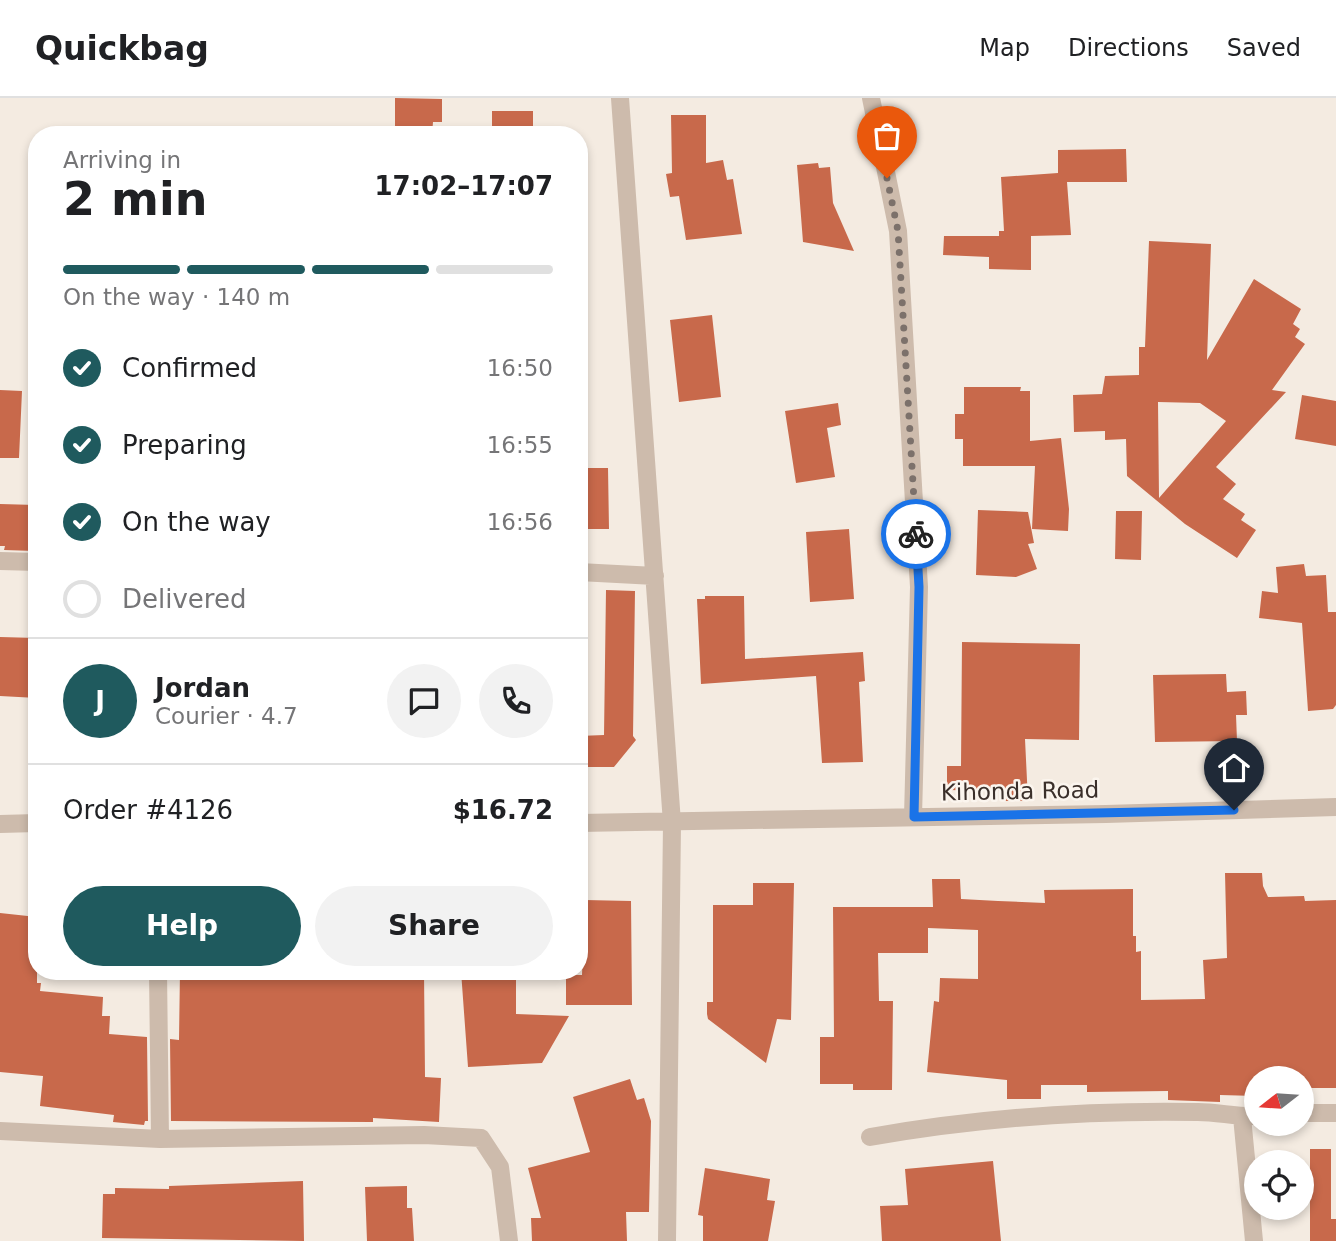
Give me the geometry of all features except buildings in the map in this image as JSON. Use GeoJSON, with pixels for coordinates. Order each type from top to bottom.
{"type":"FeatureCollection","features":[{"type":"Feature","properties":{"kind":"street"},"geometry":{"type":"LineString","coordinates":[[620,98],[672,823],[667,1241]]}},
{"type":"Feature","properties":{"kind":"street"},"geometry":{"type":"LineString","coordinates":[[871,98],[898,231],[917,560],[914,817]]}},
{"type":"Feature","properties":{"kind":"street"},"geometry":{"type":"LineString","coordinates":[[0,561],[28,562]]}},
{"type":"Feature","properties":{"kind":"street"},"geometry":{"type":"LineString","coordinates":[[588,572],[655,576]]}},
{"type":"Feature","properties":{"kind":"street","name":"Kihonda Road"},"geometry":{"type":"LineString","coordinates":[[588,823],[1336,807]]}},
{"type":"Feature","properties":{"kind":"street"},"geometry":{"type":"LineString","coordinates":[[0,824],[28,823]]}},
{"type":"Feature","properties":{"kind":"street"},"geometry":{"type":"LineString","coordinates":[[158,980],[160,1139]]}},
{"type":"Feature","properties":{"kind":"street"},"geometry":{"type":"LineString","coordinates":[[870,1137],[956,1122],[1024,1116],[1200,1112],[1244,1116]]}},
{"type":"Feature","properties":{"kind":"street"},"geometry":{"type":"LineString","coordinates":[[1314,1113],[1336,1113]]}},
{"type":"Feature","properties":{"kind":"street"},"geometry":{"type":"LineString","coordinates":[[0,1131],[160,1139],[424,1135],[481,1138],[500,1167],[509,1241]]}},
{"type":"Feature","properties":{"kind":"street"},"geometry":{"type":"LineString","coordinates":[[1250,1136],[1254,1241]]}},
{"type":"Feature","properties":{"kind":"way so far"},"geometry":{"type":"LineString","coordinates":[[887,178],[898,231],[916,534]]}},
{"type":"Feature","properties":{"kind":"route"},"geometry":{"type":"LineString","coordinates":[[916,534],[919,587],[914,817],[1234,810]]}}]}
